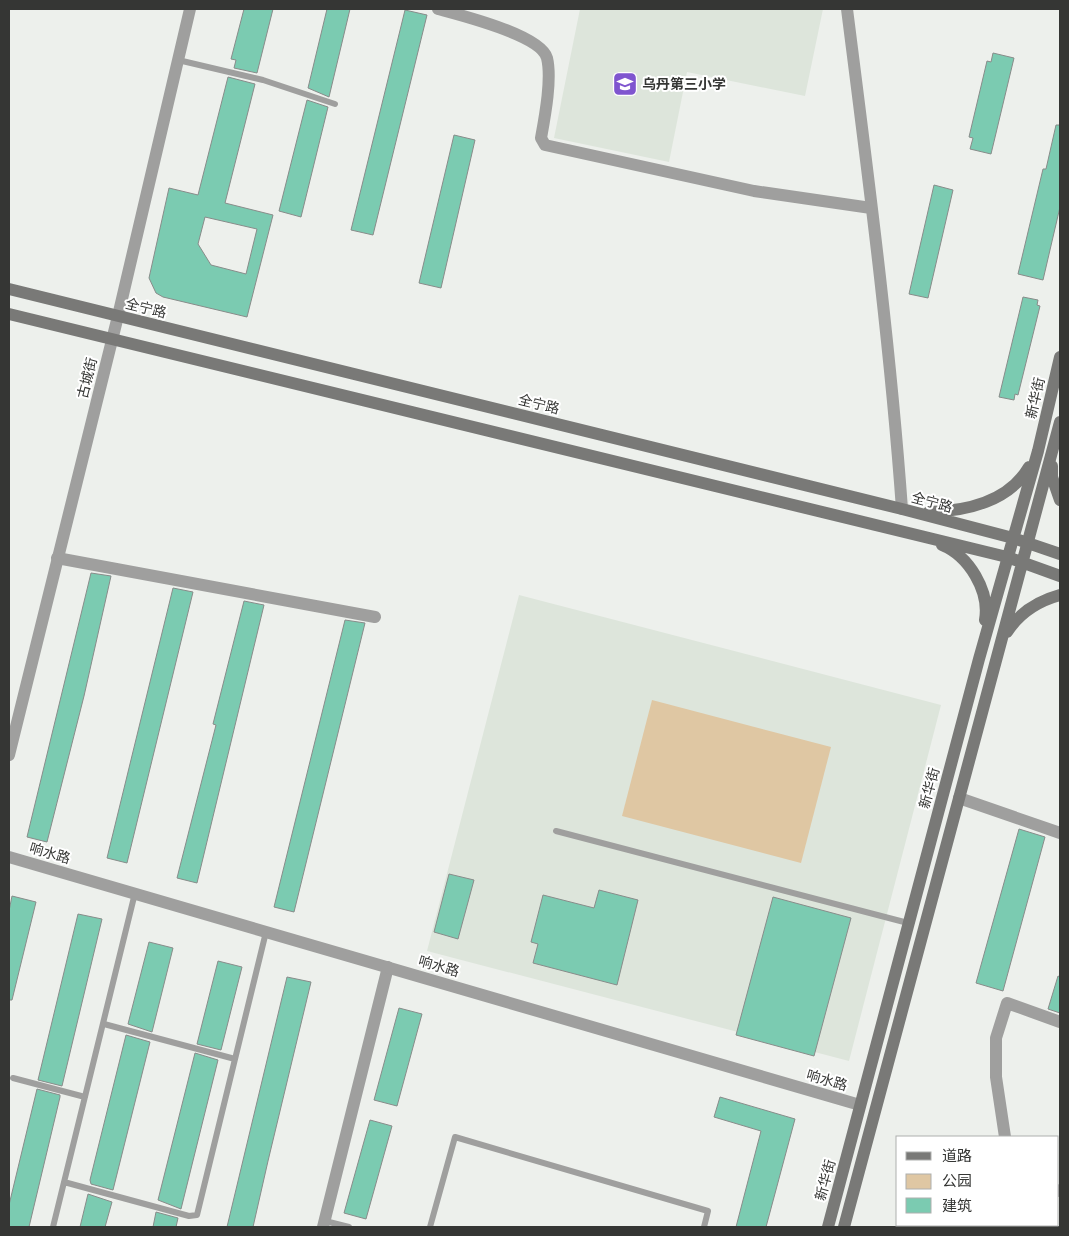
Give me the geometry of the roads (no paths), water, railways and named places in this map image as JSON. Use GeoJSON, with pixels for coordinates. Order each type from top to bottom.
{"type":"FeatureCollection","features":[{"type":"Feature","properties":{"kind":"main road","name":"全宁路"},"geometry":{"type":"LineString","coordinates":[[9,289],[908,511],[1012,538],[1060,554]]}},
{"type":"Feature","properties":{"kind":"main road"},"geometry":{"type":"LineString","coordinates":[[9,314],[1007,557],[1060,576]]}},
{"type":"Feature","properties":{"kind":"main road","name":"新华街"},"geometry":{"type":"LineString","coordinates":[[828,1227],[979,659],[1038,451],[1060,358]]}},
{"type":"Feature","properties":{"kind":"main road"},"geometry":{"type":"LineString","coordinates":[[844,1227],[992,671],[1024,562],[1060,427]]}},
{"type":"Feature","properties":{"kind":"main road"},"geometry":{"type":"LineString","coordinates":[[908,511],[948,511],[993,499],[1023,477],[1038,451]]}},
{"type":"Feature","properties":{"kind":"main road"},"geometry":{"type":"LineString","coordinates":[[1052,456],[1052,477],[1060,500]]}},
{"type":"Feature","properties":{"kind":"main road"},"geometry":{"type":"LineString","coordinates":[[909,533],[948,548],[968,565],[976,578],[986,604],[979,659]]}},
{"type":"Feature","properties":{"kind":"main road"},"geometry":{"type":"LineString","coordinates":[[992,671],[1008,631],[1016,619],[1026,609],[1043,600],[1060,595]]}},
{"type":"Feature","properties":{"kind":"street","name":"古城街"},"geometry":{"type":"LineString","coordinates":[[9,755],[13,719],[57,558],[118,316],[190,9]]}},
{"type":"Feature","properties":{"kind":"street"},"geometry":{"type":"LineString","coordinates":[[438,9],[482,21],[516,35],[536,44],[547,56],[548,70],[542,138],[545,145],[754,191],[871,208]]}},
{"type":"Feature","properties":{"kind":"street"},"geometry":{"type":"LineString","coordinates":[[847,9],[871,208],[882,277],[908,511]]}},
{"type":"Feature","properties":{"kind":"street"},"geometry":{"type":"LineString","coordinates":[[57,558],[375,617]]}},
{"type":"Feature","properties":{"kind":"street"},"geometry":{"type":"LineString","coordinates":[[959,798],[1060,833]]}},
{"type":"Feature","properties":{"kind":"street","name":"响水路"},"geometry":{"type":"LineString","coordinates":[[9,856],[860,1105]]}},
{"type":"Feature","properties":{"kind":"street"},"geometry":{"type":"LineString","coordinates":[[324,1224],[388,967]]}},
{"type":"Feature","properties":{"kind":"street"},"geometry":{"type":"LineString","coordinates":[[1005,1136],[996,1077],[996,1038],[1007,1003],[1060,1022]]}},
{"type":"Feature","properties":{"kind":"lane"},"geometry":{"type":"LineString","coordinates":[[178,60],[263,80],[336,104]]}},
{"type":"Feature","properties":{"kind":"lane"},"geometry":{"type":"LineString","coordinates":[[556,831],[908,923]]}},
{"type":"Feature","properties":{"kind":"lane"},"geometry":{"type":"LineString","coordinates":[[53,1227],[135,893]]}},
{"type":"Feature","properties":{"kind":"lane"},"geometry":{"type":"LineString","coordinates":[[64,1182],[189,1216],[197,1215],[266,932]]}},
{"type":"Feature","properties":{"kind":"lane"},"geometry":{"type":"LineString","coordinates":[[104,1024],[235,1059]]}},
{"type":"Feature","properties":{"kind":"lane"},"geometry":{"type":"LineString","coordinates":[[14,1078],[85,1097]]}},
{"type":"Feature","properties":{"kind":"lane"},"geometry":{"type":"LineString","coordinates":[[430,1227],[455,1137],[708,1211],[704,1227]]}},
{"type":"Feature","properties":{"kind":"lane"},"geometry":{"type":"LineString","coordinates":[[324,1224],[349,1227]]}},
{"type":"Feature","properties":{"kind":"place","name":"乌丹第三小学"},"geometry":{"type":"Point","coordinates":[625,84]}}]}
